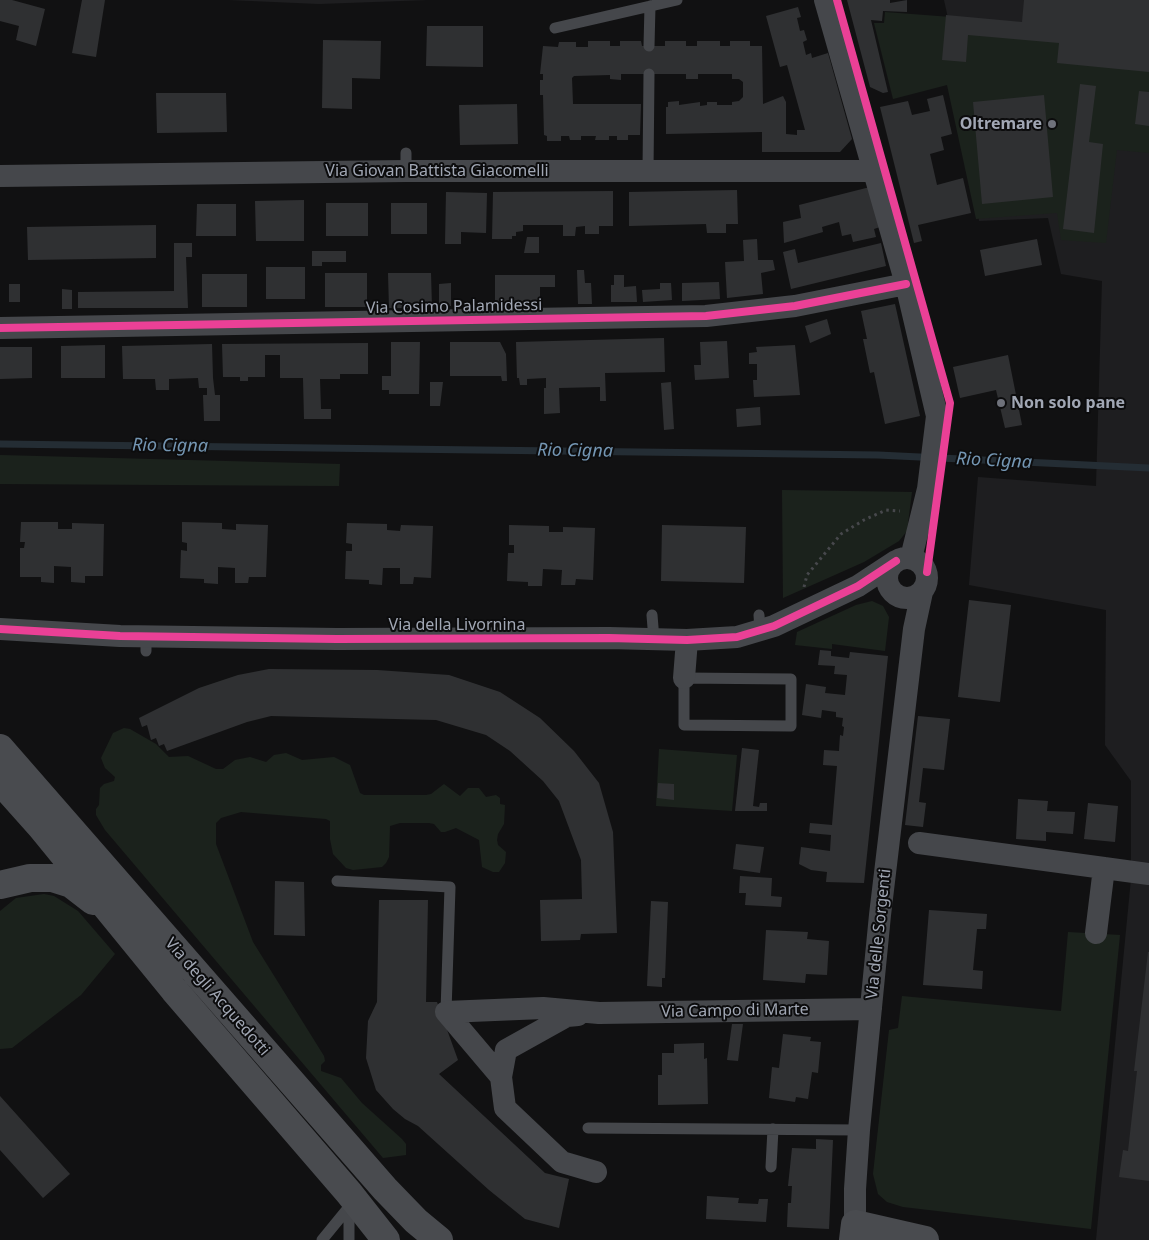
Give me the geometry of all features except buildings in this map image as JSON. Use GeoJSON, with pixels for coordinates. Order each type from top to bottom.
{"type":"FeatureCollection","features":[{"type":"Feature","properties":{"kind":"main road","name":"Via degli Acquedotti"},"geometry":{"type":"LineString","coordinates":[[0,748],[385,1189],[416,1221],[439,1240]]}},
{"type":"Feature","properties":{"kind":"main road","name":"Via degli Acquedotti"},"geometry":{"type":"LineString","coordinates":[[0,781],[349,1200],[386,1240]]}},
{"type":"Feature","properties":{"kind":"main road"},"geometry":{"type":"LineString","coordinates":[[0,885],[30,878],[52,878],[71,884],[114,916]]}},
{"type":"Feature","properties":{"kind":"main road"},"geometry":{"type":"LineString","coordinates":[[854,1232],[924,1240]]}},
{"type":"Feature","properties":{"kind":"street"},"geometry":{"type":"LineString","coordinates":[[826,0],[906,284],[934,404],[936,430],[923,513],[904,559],[922,563],[927,572],[927,583],[906,594],[858,586]]}},
{"type":"Feature","properties":{"kind":"street","name":"Via Giovan Battista Giacomelli"},"geometry":{"type":"LineString","coordinates":[[0,176],[406,162],[648,170],[874,171]]}},
{"type":"Feature","properties":{"kind":"street","name":"Via Cosimo Palamidessi"},"geometry":{"type":"LineString","coordinates":[[0,328],[706,316],[795,306],[906,284]]}},
{"type":"Feature","properties":{"kind":"street","name":"Via della Livornina"},"geometry":{"type":"LineString","coordinates":[[0,629],[146,644],[337,639],[609,638],[687,640],[737,636],[759,623],[797,615],[858,586],[904,559]]}},
{"type":"Feature","properties":{"kind":"street","name":"Via delle Sorgenti"},"geometry":{"type":"LineString","coordinates":[[854,1232],[859,1130],[871,1009],[914,629],[906,594],[888,583],[887,577],[892,565],[904,559]]}},
{"type":"Feature","properties":{"kind":"street"},"geometry":{"type":"LineString","coordinates":[[684,678],[687,640]]}},
{"type":"Feature","properties":{"kind":"street"},"geometry":{"type":"LineString","coordinates":[[920,843],[1149,874]]}},
{"type":"Feature","properties":{"kind":"street"},"geometry":{"type":"LineString","coordinates":[[1096,933],[1104,868]]}},
{"type":"Feature","properties":{"kind":"street","name":"Via Campo di Marte"},"geometry":{"type":"LineString","coordinates":[[446,1012],[543,1008],[599,1013]]}},
{"type":"Feature","properties":{"kind":"street","name":"Via Campo di Marte"},"geometry":{"type":"LineString","coordinates":[[596,1172],[562,1162],[505,1108],[501,1077],[506,1050],[567,1016],[599,1013],[871,1009]]}},
{"type":"Feature","properties":{"kind":"street"},"geometry":{"type":"LineString","coordinates":[[446,1012],[501,1077]]}},
{"type":"Feature","properties":{"kind":"lane"},"geometry":{"type":"LineString","coordinates":[[555,28],[677,0]]}},
{"type":"Feature","properties":{"kind":"lane"},"geometry":{"type":"LineString","coordinates":[[649,46],[650,6]]}},
{"type":"Feature","properties":{"kind":"lane"},"geometry":{"type":"LineString","coordinates":[[648,170],[649,74]]}},
{"type":"Feature","properties":{"kind":"lane"},"geometry":{"type":"LineString","coordinates":[[652,615],[654,640]]}},
{"type":"Feature","properties":{"kind":"lane"},"geometry":{"type":"LineString","coordinates":[[684,678],[791,679],[790,726],[684,725],[684,678]]}},
{"type":"Feature","properties":{"kind":"lane"},"geometry":{"type":"LineString","coordinates":[[337,881],[450,887],[446,1012]]}},
{"type":"Feature","properties":{"kind":"lane"},"geometry":{"type":"LineString","coordinates":[[588,1128],[859,1130]]}},
{"type":"Feature","properties":{"kind":"lane"},"geometry":{"type":"LineString","coordinates":[[771,1167],[773,1129]]}},
{"type":"Feature","properties":{"kind":"lane"},"geometry":{"type":"LineString","coordinates":[[322,1240],[349,1200]]}},
{"type":"Feature","properties":{"kind":"lane"},"geometry":{"type":"LineString","coordinates":[[349,1200],[349,1240]]}},
{"type":"Feature","properties":{"kind":"path"},"geometry":{"type":"LineString","coordinates":[[797,615],[807,574],[841,534],[864,520],[886,510],[923,513]]}},
{"type":"Feature","properties":{"kind":"shaded area"},"geometry":{"type":"Polygon","coordinates":[[[229,0],[428,0],[319,4],[229,0]]]}},
{"type":"Feature","properties":{"kind":"shaded area"},"geometry":{"type":"Polygon","coordinates":[[[944,0],[1149,0],[1149,1240],[1096,1240],[1131,879],[1131,781],[1105,745],[1106,610],[969,585],[978,477],[1096,486],[1102,281],[1061,274],[1048,218],[979,221],[962,80],[944,0]]]}},
{"type":"Feature","properties":{"kind":"shaded area","name":"Oltremare"},"geometry":{"type":"Polygon","coordinates":[[[885,12],[1149,32],[1149,153],[1117,150],[1106,243],[1061,240],[1057,213],[976,219],[947,85],[893,99],[874,23],[884,23],[885,12]]]}},
{"type":"Feature","properties":{"kind":"shaded area"},"geometry":{"type":"Polygon","coordinates":[[[0,455],[340,464],[339,486],[0,484],[0,455]]]}},
{"type":"Feature","properties":{"kind":"shaded area"},"geometry":{"type":"Polygon","coordinates":[[[782,490],[912,492],[907,531],[899,541],[864,562],[783,598],[782,490]]]}},
{"type":"Feature","properties":{"kind":"shaded area"},"geometry":{"type":"Polygon","coordinates":[[[872,601],[883,606],[889,617],[885,651],[832,644],[832,649],[795,645],[797,632],[856,605],[872,601]]]}},
{"type":"Feature","properties":{"kind":"shaded area"},"geometry":{"type":"Polygon","coordinates":[[[124,728],[130,729],[156,744],[169,757],[188,756],[216,769],[223,769],[235,760],[250,757],[266,762],[274,755],[286,753],[302,760],[334,757],[350,765],[360,793],[364,795],[426,795],[431,794],[444,784],[460,796],[468,788],[479,788],[486,797],[496,795],[500,798],[500,804],[505,805],[504,824],[497,840],[498,845],[506,852],[505,863],[499,872],[493,872],[482,867],[479,840],[456,828],[441,832],[434,824],[429,823],[400,823],[390,826],[389,857],[386,863],[382,867],[353,870],[346,868],[333,854],[330,839],[330,821],[326,819],[241,812],[221,818],[216,823],[216,844],[253,942],[324,1056],[325,1061],[321,1065],[321,1071],[341,1078],[362,1103],[402,1139],[406,1144],[406,1155],[383,1158],[105,830],[96,815],[96,809],[99,805],[100,788],[104,784],[114,781],[115,777],[105,768],[101,758],[113,733],[124,728]]]}},
{"type":"Feature","properties":{"kind":"shaded area"},"geometry":{"type":"Polygon","coordinates":[[[659,749],[737,755],[732,811],[656,806],[659,749]]]}},
{"type":"Feature","properties":{"kind":"shaded area"},"geometry":{"type":"Polygon","coordinates":[[[44,894],[54,896],[78,911],[115,954],[81,995],[12,1048],[0,1049],[0,911],[16,898],[44,894]]]}},
{"type":"Feature","properties":{"kind":"shaded area"},"geometry":{"type":"Polygon","coordinates":[[[1068,932],[1120,935],[1091,1229],[903,1207],[887,1202],[878,1194],[873,1174],[889,1030],[898,1028],[902,996],[1061,1011],[1068,932]]]}},
{"type":"Feature","properties":{"kind":"waterway","name":"Rio Cigna"},"geometry":{"type":"LineString","coordinates":[[0,444],[878,455],[1149,468]]}},
{"type":"Feature","properties":{"kind":"cycle path"},"geometry":{"type":"LineString","coordinates":[[837,0],[950,403],[927,572]]}},
{"type":"Feature","properties":{"kind":"cycle path"},"geometry":{"type":"LineString","coordinates":[[0,328],[706,316],[795,306],[906,284]]}},
{"type":"Feature","properties":{"kind":"cycle path"},"geometry":{"type":"LineString","coordinates":[[0,629],[120,636],[337,639],[609,638],[687,640],[737,637],[774,626],[858,586],[896,561]]}},
{"type":"Feature","properties":{"kind":"place","name":"Oltremare"},"geometry":{"type":"Point","coordinates":[1052,124]}},
{"type":"Feature","properties":{"kind":"place","name":"Non solo pane"},"geometry":{"type":"Point","coordinates":[1001,403]}}]}
